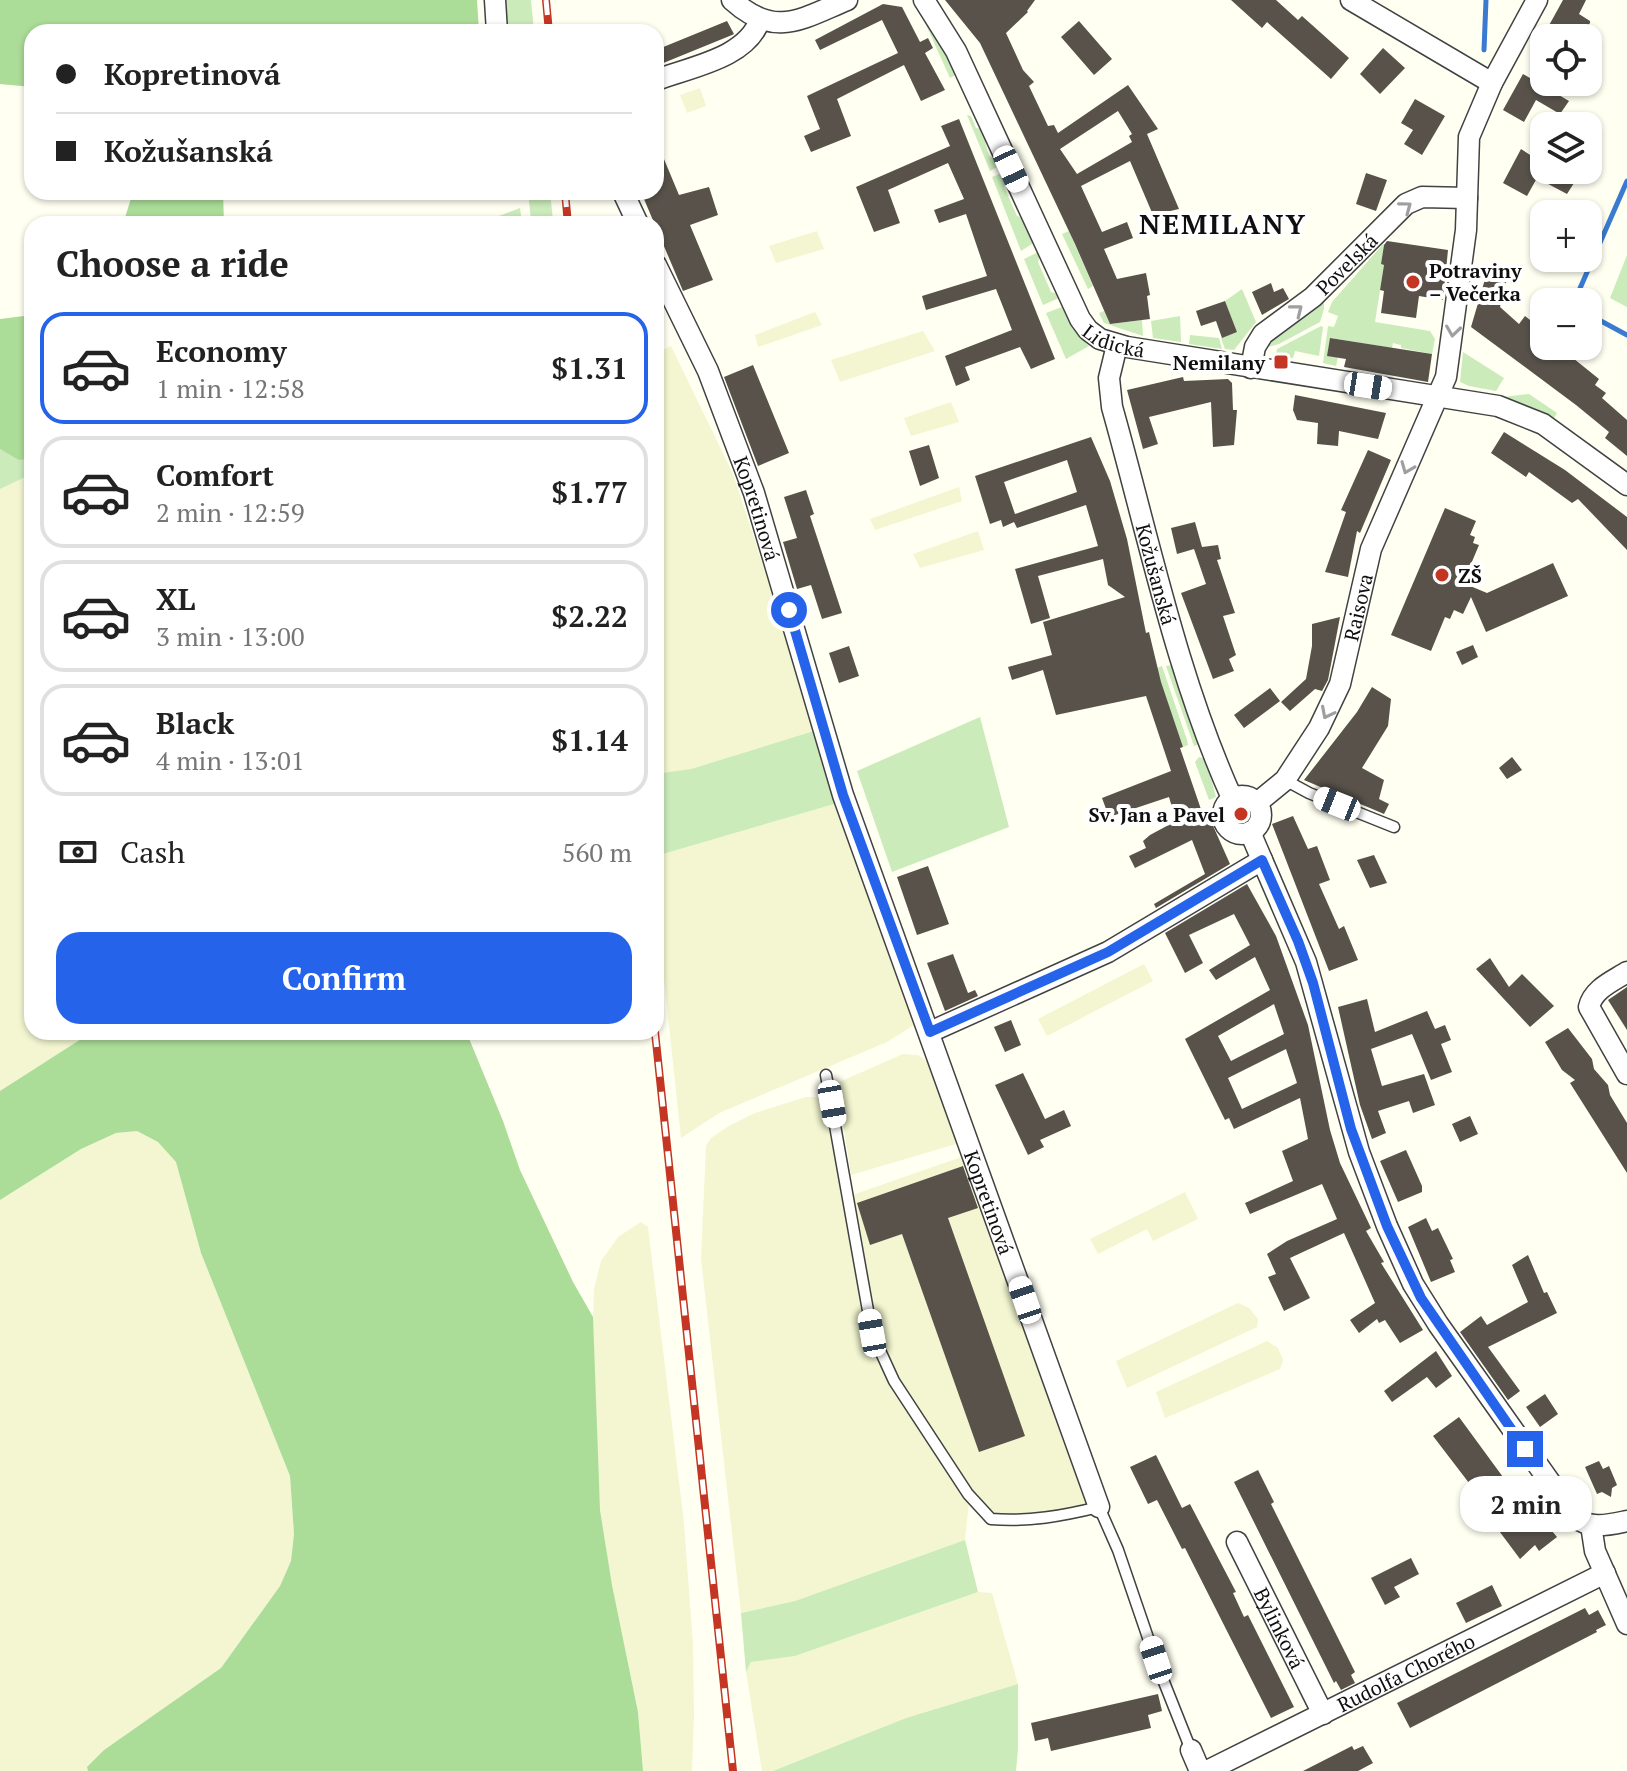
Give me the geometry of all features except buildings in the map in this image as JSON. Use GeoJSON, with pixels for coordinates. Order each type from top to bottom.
{"type":"FeatureCollection","features":[{"type":"Feature","properties":{"kind":"street"},"geometry":{"type":"LineString","coordinates":[[495,0],[496,24]]}},
{"type":"Feature","properties":{"kind":"street"},"geometry":{"type":"LineString","coordinates":[[732,0],[760,19],[772,23],[790,22],[847,0]]}},
{"type":"Feature","properties":{"kind":"street","name":"Lidická"},"geometry":{"type":"LineString","coordinates":[[924,0],[956,51],[1080,319],[1090,332],[1117,345],[1484,402],[1528,417],[1578,448],[1627,485]]}},
{"type":"Feature","properties":{"kind":"street"},"geometry":{"type":"LineString","coordinates":[[1351,0],[1492,83]]}},
{"type":"Feature","properties":{"kind":"street"},"geometry":{"type":"LineString","coordinates":[[1440,397],[1446,377],[1462,267],[1469,137],[1492,83],[1537,0]]}},
{"type":"Feature","properties":{"kind":"street"},"geometry":{"type":"LineString","coordinates":[[664,77],[739,47],[753,36],[760,19]]}},
{"type":"Feature","properties":{"kind":"street","name":"Povelská"},"geometry":{"type":"LineString","coordinates":[[1251,368],[1253,352],[1263,334],[1313,297],[1406,204],[1422,197],[1467,198]]}},
{"type":"Feature","properties":{"kind":"street","name":"Kopretinová"},"geometry":{"type":"LineString","coordinates":[[664,281],[708,371],[749,479],[843,795],[1099,1507]]}},
{"type":"Feature","properties":{"kind":"street","name":"Kožušanská"},"geometry":{"type":"LineString","coordinates":[[1117,345],[1109,378],[1112,407],[1173,633],[1217,765],[1232,798],[1224,808],[1224,820],[1237,833],[1250,832],[1298,941],[1313,983],[1359,1152],[1387,1226],[1413,1284],[1438,1324],[1547,1481],[1574,1516],[1591,1525]]}},
{"type":"Feature","properties":{"kind":"street","name":"Raisova"},"geometry":{"type":"LineString","coordinates":[[1257,803],[1285,780],[1319,728],[1340,684],[1348,660],[1371,549],[1440,397]]}},
{"type":"Feature","properties":{"kind":"street"},"geometry":{"type":"LineString","coordinates":[[1232,798],[1248,797],[1257,803],[1260,819],[1250,832]]}},
{"type":"Feature","properties":{"kind":"street"},"geometry":{"type":"LineString","coordinates":[[930,1032],[1108,952],[1262,860]]}},
{"type":"Feature","properties":{"kind":"street"},"geometry":{"type":"LineString","coordinates":[[1627,972],[1594,994],[1589,1007],[1627,1074]]}},
{"type":"Feature","properties":{"kind":"street"},"geometry":{"type":"LineString","coordinates":[[1627,1521],[1591,1525],[1595,1551],[1627,1624]]}},
{"type":"Feature","properties":{"kind":"street","name":"Bylinková"},"geometry":{"type":"LineString","coordinates":[[1237,1542],[1323,1714]]}},
{"type":"Feature","properties":{"kind":"street","name":"Rudolfa Chorého"},"geometry":{"type":"LineString","coordinates":[[1207,1771],[1605,1573]]}},
{"type":"Feature","properties":{"kind":"street"},"geometry":{"type":"LineString","coordinates":[[1191,1750],[1200,1771]]}},
{"type":"Feature","properties":{"kind":"lane"},"geometry":{"type":"LineString","coordinates":[[1285,780],[1309,793],[1394,827]]}},
{"type":"Feature","properties":{"kind":"lane"},"geometry":{"type":"LineString","coordinates":[[826,1075],[872,1333],[894,1381],[968,1494],[991,1519],[1025,1521],[1099,1507],[1118,1550],[1158,1667],[1191,1750]]}},
{"type":"Feature","properties":{"kind":"green space"},"geometry":{"type":"Polygon","coordinates":[[[0,0],[477,0],[478,24],[24,24],[24,86],[0,84],[0,0]]]}},
{"type":"Feature","properties":{"kind":"green space"},"geometry":{"type":"Polygon","coordinates":[[[498,0],[531,0],[533,24],[501,24],[498,0]]]}},
{"type":"Feature","properties":{"kind":"green space"},"geometry":{"type":"Polygon","coordinates":[[[922,16],[957,74],[950,78],[922,16]]]}},
{"type":"Feature","properties":{"kind":"green space"},"geometry":{"type":"Polygon","coordinates":[[[700,88],[706,106],[687,113],[680,95],[700,88]]]}},
{"type":"Feature","properties":{"kind":"green space"},"geometry":{"type":"Polygon","coordinates":[[[967,115],[971,116],[976,128],[982,129],[989,156],[997,160],[999,166],[990,171],[967,115]]]}},
{"type":"Feature","properties":{"kind":"green space"},"geometry":{"type":"Polygon","coordinates":[[[1002,173],[1007,183],[1004,187],[1017,216],[1024,218],[1035,242],[1021,251],[992,177],[1002,173]]]}},
{"type":"Feature","properties":{"kind":"green space"},"geometry":{"type":"Polygon","coordinates":[[[130,200],[223,200],[224,216],[126,216],[130,200]]]}},
{"type":"Feature","properties":{"kind":"green space"},"geometry":{"type":"Polygon","coordinates":[[[529,200],[551,200],[552,216],[531,216],[529,200]]]}},
{"type":"Feature","properties":{"kind":"green space"},"geometry":{"type":"Polygon","coordinates":[[[520,208],[521,216],[499,216],[520,208]]]}},
{"type":"Feature","properties":{"kind":"green space"},"geometry":{"type":"Polygon","coordinates":[[[817,231],[824,249],[776,263],[769,246],[817,231]]]}},
{"type":"Feature","properties":{"kind":"green space"},"geometry":{"type":"Polygon","coordinates":[[[1069,231],[1093,286],[1088,289],[1062,234],[1069,231]]]}},
{"type":"Feature","properties":{"kind":"green space"},"geometry":{"type":"Polygon","coordinates":[[[1384,243],[1381,264],[1384,265],[1375,322],[1430,331],[1435,339],[1432,354],[1401,348],[1401,345],[1393,343],[1392,348],[1331,338],[1338,357],[1336,366],[1323,363],[1328,326],[1334,327],[1338,316],[1328,312],[1332,302],[1384,243]]]}},
{"type":"Feature","properties":{"kind":"green space"},"geometry":{"type":"Polygon","coordinates":[[[1040,254],[1038,262],[1051,292],[1058,294],[1059,298],[1043,305],[1024,259],[1040,254]]]}},
{"type":"Feature","properties":{"kind":"green space"},"geometry":{"type":"Polygon","coordinates":[[[1627,255],[1627,307],[1610,298],[1627,255]]]}},
{"type":"Feature","properties":{"kind":"green space"},"geometry":{"type":"Polygon","coordinates":[[[1242,289],[1256,322],[1234,350],[1225,349],[1221,338],[1237,332],[1225,301],[1242,289]]]}},
{"type":"Feature","properties":{"kind":"green space"},"geometry":{"type":"Polygon","coordinates":[[[1324,300],[1320,322],[1265,348],[1266,343],[1324,300]]]}},
{"type":"Feature","properties":{"kind":"green space"},"geometry":{"type":"Polygon","coordinates":[[[1062,307],[1073,329],[1089,346],[1066,359],[1046,313],[1062,307]]]}},
{"type":"Feature","properties":{"kind":"green space"},"geometry":{"type":"Polygon","coordinates":[[[1104,311],[1110,324],[1142,320],[1143,336],[1104,323],[1099,313],[1104,311]]]}},
{"type":"Feature","properties":{"kind":"green space"},"geometry":{"type":"Polygon","coordinates":[[[815,312],[822,325],[758,347],[755,335],[815,312]]]}},
{"type":"Feature","properties":{"kind":"green space"},"geometry":{"type":"Polygon","coordinates":[[[24,316],[24,459],[19,460],[0,449],[0,319],[24,316]]]}},
{"type":"Feature","properties":{"kind":"green space"},"geometry":{"type":"Polygon","coordinates":[[[1180,316],[1181,342],[1153,338],[1151,321],[1180,316]]]}},
{"type":"Feature","properties":{"kind":"green space"},"geometry":{"type":"Polygon","coordinates":[[[1321,326],[1319,356],[1295,351],[1293,358],[1278,357],[1277,349],[1321,326]]]}},
{"type":"Feature","properties":{"kind":"green space"},"geometry":{"type":"Polygon","coordinates":[[[923,331],[935,351],[840,382],[831,360],[923,331]]]}},
{"type":"Feature","properties":{"kind":"green space"},"geometry":{"type":"Polygon","coordinates":[[[1190,335],[1219,338],[1222,349],[1189,344],[1190,335]]]}},
{"type":"Feature","properties":{"kind":"green space"},"geometry":{"type":"Polygon","coordinates":[[[671,346],[733,474],[817,730],[691,769],[664,774],[664,349],[671,346]]]}},
{"type":"Feature","properties":{"kind":"green space"},"geometry":{"type":"Polygon","coordinates":[[[1463,352],[1504,378],[1496,391],[1460,382],[1463,352]]]}},
{"type":"Feature","properties":{"kind":"green space"},"geometry":{"type":"Polygon","coordinates":[[[1529,394],[1557,413],[1553,420],[1503,397],[1529,394]]]}},
{"type":"Feature","properties":{"kind":"green space"},"geometry":{"type":"Polygon","coordinates":[[[951,402],[959,422],[911,436],[904,418],[951,402]]]}},
{"type":"Feature","properties":{"kind":"green space"},"geometry":{"type":"Polygon","coordinates":[[[0,449],[24,459],[24,478],[0,489],[0,449]]]}},
{"type":"Feature","properties":{"kind":"green space"},"geometry":{"type":"Polygon","coordinates":[[[24,478],[24,1040],[80,1040],[0,1091],[0,489],[24,478]]]}},
{"type":"Feature","properties":{"kind":"green space"},"geometry":{"type":"Polygon","coordinates":[[[959,487],[962,501],[875,530],[870,519],[959,487]]]}},
{"type":"Feature","properties":{"kind":"green space"},"geometry":{"type":"Polygon","coordinates":[[[978,531],[984,550],[920,568],[913,554],[978,531]]]}},
{"type":"Feature","properties":{"kind":"green space"},"geometry":{"type":"Polygon","coordinates":[[[1174,665],[1200,744],[1194,746],[1166,666],[1174,665]]]}},
{"type":"Feature","properties":{"kind":"green space"},"geometry":{"type":"Polygon","coordinates":[[[1162,666],[1187,740],[1188,745],[1183,747],[1157,672],[1157,668],[1162,666]]]}},
{"type":"Feature","properties":{"kind":"green space"},"geometry":{"type":"Polygon","coordinates":[[[980,717],[1009,827],[892,872],[857,771],[980,717]]]}},
{"type":"Feature","properties":{"kind":"green space"},"geometry":{"type":"Polygon","coordinates":[[[817,730],[841,802],[664,854],[664,773],[691,769],[817,730]]]}},
{"type":"Feature","properties":{"kind":"green space"},"geometry":{"type":"Polygon","coordinates":[[[1199,757],[1206,759],[1216,797],[1209,800],[1195,762],[1199,757]]]}},
{"type":"Feature","properties":{"kind":"green space"},"geometry":{"type":"Polygon","coordinates":[[[841,802],[914,1025],[887,1042],[719,1113],[681,1138],[664,979],[664,854],[841,802]]]}},
{"type":"Feature","properties":{"kind":"green space"},"geometry":{"type":"Polygon","coordinates":[[[1144,964],[1153,981],[1047,1036],[1038,1019],[1144,964]]]}},
{"type":"Feature","properties":{"kind":"green space"},"geometry":{"type":"Polygon","coordinates":[[[80,1040],[470,1040],[520,1170],[593,1317],[600,1510],[638,1712],[643,1771],[88,1771],[87,1767],[104,1750],[221,1668],[280,1586],[291,1561],[294,1534],[290,1476],[201,1253],[176,1162],[158,1142],[137,1131],[116,1133],[81,1149],[0,1200],[0,1091],[80,1040]]]}},
{"type":"Feature","properties":{"kind":"green space"},"geometry":{"type":"Polygon","coordinates":[[[903,1054],[918,1055],[929,1063],[963,1142],[851,1175],[837,1083],[903,1054]]]}},
{"type":"Feature","properties":{"kind":"green space"},"geometry":{"type":"Polygon","coordinates":[[[806,1097],[818,1097],[825,1104],[832,1122],[841,1199],[973,1153],[1099,1507],[991,1519],[969,1502],[965,1540],[795,1601],[741,1613],[701,1259],[706,1146],[711,1138],[727,1127],[755,1113],[806,1097]]]}},
{"type":"Feature","properties":{"kind":"green space"},"geometry":{"type":"Polygon","coordinates":[[[137,1131],[158,1142],[176,1162],[201,1253],[290,1476],[294,1534],[291,1561],[280,1586],[221,1668],[104,1750],[88,1766],[88,1771],[0,1771],[0,1200],[81,1149],[116,1133],[137,1131]]]}},
{"type":"Feature","properties":{"kind":"green space"},"geometry":{"type":"Polygon","coordinates":[[[1185,1192],[1198,1219],[1153,1241],[1147,1229],[1098,1254],[1090,1239],[1185,1192]]]}},
{"type":"Feature","properties":{"kind":"green space"},"geometry":{"type":"Polygon","coordinates":[[[641,1222],[648,1227],[684,1523],[693,1645],[692,1771],[643,1771],[638,1712],[600,1510],[592,1349],[594,1289],[601,1261],[618,1237],[641,1222]]]}},
{"type":"Feature","properties":{"kind":"green space"},"geometry":{"type":"Polygon","coordinates":[[[1238,1303],[1249,1308],[1258,1319],[1257,1327],[1127,1388],[1116,1361],[1238,1303]]]}},
{"type":"Feature","properties":{"kind":"green space"},"geometry":{"type":"Polygon","coordinates":[[[1267,1341],[1278,1348],[1283,1360],[1280,1369],[1165,1418],[1156,1392],[1267,1341]]]}},
{"type":"Feature","properties":{"kind":"green space"},"geometry":{"type":"Polygon","coordinates":[[[965,1540],[978,1592],[795,1656],[751,1662],[746,1672],[741,1613],[795,1601],[965,1540]]]}},
{"type":"Feature","properties":{"kind":"green space"},"geometry":{"type":"Polygon","coordinates":[[[978,1592],[992,1593],[1018,1684],[906,1718],[773,1771],[762,1771],[746,1672],[751,1662],[795,1656],[978,1592]]]}},
{"type":"Feature","properties":{"kind":"green space"},"geometry":{"type":"Polygon","coordinates":[[[1018,1684],[1016,1771],[773,1771],[906,1718],[1018,1684]]]}},
{"type":"Feature","properties":{"kind":"waterway"},"geometry":{"type":"LineString","coordinates":[[1484,50],[1486,0]]}},
{"type":"Feature","properties":{"kind":"waterway"},"geometry":{"type":"LineString","coordinates":[[1580,288],[1627,181]]}},
{"type":"Feature","properties":{"kind":"waterway"},"geometry":{"type":"LineString","coordinates":[[1602,322],[1627,335]]}},
{"type":"Feature","properties":{"kind":"railway"},"geometry":{"type":"LineString","coordinates":[[546,0],[548,24]]}},
{"type":"Feature","properties":{"kind":"railway"},"geometry":{"type":"LineString","coordinates":[[566,200],[567,216]]}},
{"type":"Feature","properties":{"kind":"railway"},"geometry":{"type":"LineString","coordinates":[[656,1040],[733,1771]]}},
{"type":"Feature","properties":{"kind":"place","name":"Potraviny – Večerka"},"geometry":{"type":"Point","coordinates":[1413,282]}},
{"type":"Feature","properties":{"kind":"place","name":"Nemilany"},"geometry":{"type":"Point","coordinates":[1281,362]}},
{"type":"Feature","properties":{"kind":"place","name":"ZŠ"},"geometry":{"type":"Point","coordinates":[1442,575]}},
{"type":"Feature","properties":{"kind":"place","name":"Sv. Jan a Pavel"},"geometry":{"type":"Point","coordinates":[1241,814]}},
{"type":"Feature","properties":{"kind":"district","name":"NEMILANY"},"geometry":{"type":"Point","coordinates":[1223,223]}},
{"type":"Feature","properties":{"kind":"route"},"geometry":{"type":"LineString","coordinates":[[789,610],[843,795],[930,1032],[1108,952],[1262,860],[1313,983],[1351,1129],[1387,1226],[1421,1298],[1525,1449]]}}]}
